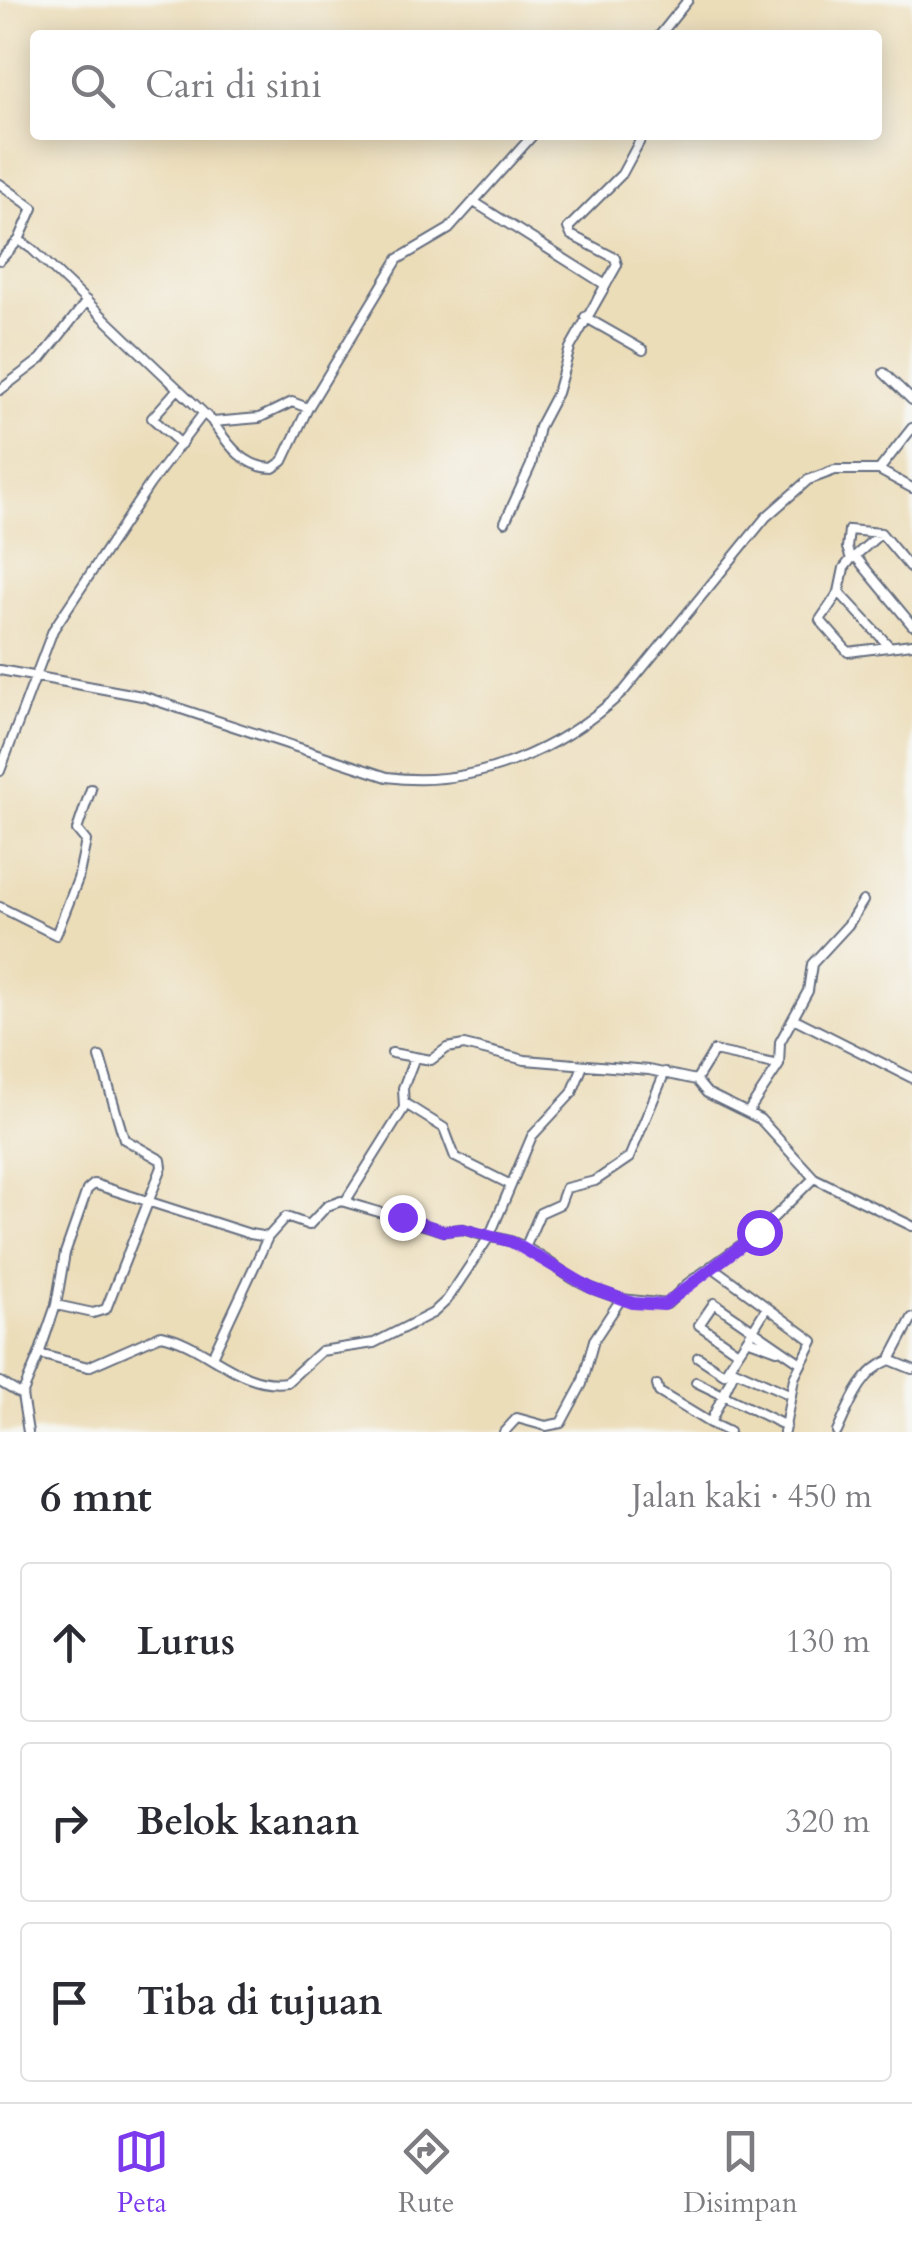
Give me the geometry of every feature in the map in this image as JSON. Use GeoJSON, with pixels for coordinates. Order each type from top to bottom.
{"type":"FeatureCollection","features":[{"type":"Feature","properties":{"kind":"street"},"geometry":{"type":"LineString","coordinates":[[664,30],[688,0]]}},
{"type":"Feature","properties":{"kind":"street"},"geometry":{"type":"LineString","coordinates":[[18,240],[213,422],[230,448],[252,464],[273,468],[283,461],[308,408],[398,259],[434,242],[529,140]]}},
{"type":"Feature","properties":{"kind":"street"},"geometry":{"type":"LineString","coordinates":[[505,522],[531,465],[540,427],[585,316],[617,266],[615,258],[571,235],[568,228],[622,174],[640,140]]}},
{"type":"Feature","properties":{"kind":"street"},"geometry":{"type":"LineString","coordinates":[[0,184],[33,208],[18,240],[0,260]]}},
{"type":"Feature","properties":{"kind":"street"},"geometry":{"type":"LineString","coordinates":[[474,202],[604,284]]}},
{"type":"Feature","properties":{"kind":"street"},"geometry":{"type":"LineString","coordinates":[[0,390],[41,358],[87,301]]}},
{"type":"Feature","properties":{"kind":"street"},"geometry":{"type":"LineString","coordinates":[[585,316],[643,350]]}},
{"type":"Feature","properties":{"kind":"street"},"geometry":{"type":"LineString","coordinates":[[884,373],[912,400]]}},
{"type":"Feature","properties":{"kind":"street"},"geometry":{"type":"LineString","coordinates":[[177,390],[152,418],[181,444]]}},
{"type":"Feature","properties":{"kind":"street"},"geometry":{"type":"LineString","coordinates":[[213,422],[259,418],[292,402],[308,408]]}},
{"type":"Feature","properties":{"kind":"street"},"geometry":{"type":"LineString","coordinates":[[0,771],[34,675],[71,601],[203,414]]}},
{"type":"Feature","properties":{"kind":"street"},"geometry":{"type":"LineString","coordinates":[[879,470],[912,428]]}},
{"type":"Feature","properties":{"kind":"street"},"geometry":{"type":"LineString","coordinates":[[0,670],[142,696],[387,777],[423,780],[467,775],[538,750],[603,711],[623,692],[766,517],[808,480],[835,470],[879,470],[912,488]]}},
{"type":"Feature","properties":{"kind":"street"},"geometry":{"type":"LineString","coordinates":[[912,570],[881,533],[849,530],[846,548],[912,625]]}},
{"type":"Feature","properties":{"kind":"street"},"geometry":{"type":"LineString","coordinates":[[881,533],[844,568],[839,592],[820,620],[844,650],[912,644]]}},
{"type":"Feature","properties":{"kind":"street"},"geometry":{"type":"LineString","coordinates":[[839,592],[890,648]]}},
{"type":"Feature","properties":{"kind":"street"},"geometry":{"type":"LineString","coordinates":[[0,908],[56,935],[81,866],[86,841],[77,830],[91,789]]}},
{"type":"Feature","properties":{"kind":"street"},"geometry":{"type":"LineString","coordinates":[[748,1112],[778,1065],[780,1042],[808,992],[812,964],[848,925],[862,900]]}},
{"type":"Feature","properties":{"kind":"street"},"geometry":{"type":"LineString","coordinates":[[795,1019],[912,1078]]}},
{"type":"Feature","properties":{"kind":"street"},"geometry":{"type":"LineString","coordinates":[[392,1053],[431,1060],[448,1048],[464,1046],[582,1068],[666,1072],[696,1080],[707,1093],[748,1112],[814,1178],[912,1226]]}},
{"type":"Feature","properties":{"kind":"street"},"geometry":{"type":"LineString","coordinates":[[696,1080],[714,1051],[778,1065]]}},
{"type":"Feature","properties":{"kind":"street"},"geometry":{"type":"LineString","coordinates":[[56,1305],[94,1313],[106,1309],[150,1203],[162,1162],[124,1139],[100,1057]]}},
{"type":"Feature","properties":{"kind":"street"},"geometry":{"type":"LineString","coordinates":[[344,1202],[404,1102],[404,1088],[414,1057]]}},
{"type":"Feature","properties":{"kind":"street"},"geometry":{"type":"LineString","coordinates":[[39,1354],[88,1367],[160,1335],[244,1376],[287,1382],[321,1351],[374,1343],[433,1313],[447,1300],[489,1238],[538,1126],[572,1093],[582,1068]]}},
{"type":"Feature","properties":{"kind":"street"},"geometry":{"type":"LineString","coordinates":[[525,1248],[540,1213],[560,1204],[566,1188],[595,1181],[629,1158],[666,1072]]}},
{"type":"Feature","properties":{"kind":"street"},"geometry":{"type":"LineString","coordinates":[[404,1102],[444,1128],[451,1155],[510,1184]]}},
{"type":"Feature","properties":{"kind":"street"},"geometry":{"type":"LineString","coordinates":[[212,1358],[268,1236],[284,1218],[310,1226],[327,1206],[344,1202],[444,1231],[463,1229],[525,1248],[575,1280],[621,1300],[668,1304],[759,1232],[814,1178]]}},
{"type":"Feature","properties":{"kind":"street"},"geometry":{"type":"LineString","coordinates":[[28,1432],[22,1395],[56,1305],[65,1253],[88,1188],[98,1184],[268,1236]]}},
{"type":"Feature","properties":{"kind":"street"},"geometry":{"type":"LineString","coordinates":[[696,1382],[785,1429],[791,1394],[813,1341],[712,1266]]}},
{"type":"Feature","properties":{"kind":"street"},"geometry":{"type":"LineString","coordinates":[[504,1432],[517,1418],[546,1426],[561,1423],[582,1384],[594,1340],[621,1300]]}},
{"type":"Feature","properties":{"kind":"street"},"geometry":{"type":"LineString","coordinates":[[738,1352],[699,1325],[714,1303],[801,1363]]}},
{"type":"Feature","properties":{"kind":"street"},"geometry":{"type":"LineString","coordinates":[[698,1357],[724,1374],[767,1308]]}},
{"type":"Feature","properties":{"kind":"street"},"geometry":{"type":"LineString","coordinates":[[838,1432],[864,1380],[890,1360],[911,1324]]}},
{"type":"Feature","properties":{"kind":"street"},"geometry":{"type":"LineString","coordinates":[[747,1339],[790,1355]]}},
{"type":"Feature","properties":{"kind":"street"},"geometry":{"type":"LineString","coordinates":[[890,1360],[912,1369]]}},
{"type":"Feature","properties":{"kind":"street"},"geometry":{"type":"LineString","coordinates":[[710,1423],[735,1370],[791,1394]]}},
{"type":"Feature","properties":{"kind":"street"},"geometry":{"type":"LineString","coordinates":[[0,1382],[22,1395]]}},
{"type":"Feature","properties":{"kind":"street"},"geometry":{"type":"LineString","coordinates":[[657,1385],[659,1392],[729,1432]]}},
{"type":"Feature","properties":{"kind":"route"},"geometry":{"type":"LineString","coordinates":[[402,1217],[444,1231],[463,1229],[512,1242],[591,1288],[633,1303],[664,1305],[759,1232]]}}]}
